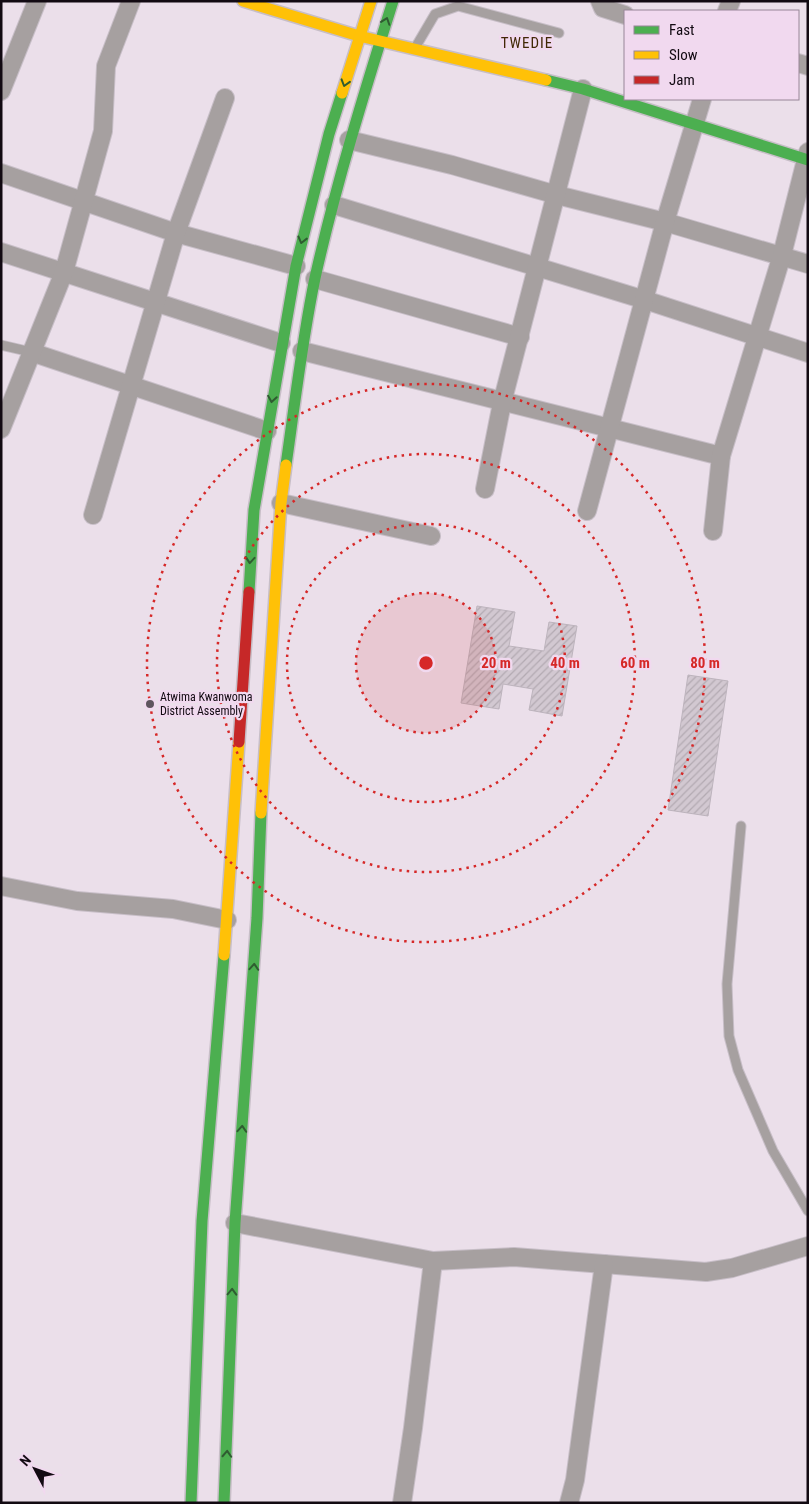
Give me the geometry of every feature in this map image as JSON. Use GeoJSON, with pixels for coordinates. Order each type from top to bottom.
{"type":"FeatureCollection","features":[{"type":"Feature","properties":{"kind":"street"},"geometry":{"type":"LineString","coordinates":[[1,91],[36,1]]}},
{"type":"Feature","properties":{"kind":"street"},"geometry":{"type":"LineString","coordinates":[[1,429],[64,272],[85,202],[103,131],[106,66],[131,1]]}},
{"type":"Feature","properties":{"kind":"street"},"geometry":{"type":"LineString","coordinates":[[191,1503],[202,1220],[227,920],[254,510],[281,343],[296,266],[329,134],[371,1]]}},
{"type":"Feature","properties":{"kind":"street"},"geometry":{"type":"LineString","coordinates":[[224,1503],[235,1223],[257,918],[263,769],[281,503],[302,351],[315,279],[349,140],[393,1]]}},
{"type":"Feature","properties":{"kind":"street"},"geometry":{"type":"LineString","coordinates":[[600,1],[603,8],[624,15]]}},
{"type":"Feature","properties":{"kind":"street"},"geometry":{"type":"LineString","coordinates":[[251,3],[359,36],[584,89],[694,125],[807,157],[782,255],[721,456],[713,531]]}},
{"type":"Feature","properties":{"kind":"street"},"geometry":{"type":"LineString","coordinates":[[485,488],[502,403],[584,89]]}},
{"type":"Feature","properties":{"kind":"street"},"geometry":{"type":"LineString","coordinates":[[93,515],[176,233],[224,98]]}},
{"type":"Feature","properties":{"kind":"street"},"geometry":{"type":"LineString","coordinates":[[587,511],[665,222],[702,100]]}},
{"type":"Feature","properties":{"kind":"street"},"geometry":{"type":"LineString","coordinates":[[349,140],[452,165],[557,195],[665,222],[808,264]]}},
{"type":"Feature","properties":{"kind":"street"},"geometry":{"type":"LineString","coordinates":[[1,173],[176,233],[296,266]]}},
{"type":"Feature","properties":{"kind":"street"},"geometry":{"type":"LineString","coordinates":[[334,205],[645,300],[808,353]]}},
{"type":"Feature","properties":{"kind":"street"},"geometry":{"type":"LineString","coordinates":[[1,252],[281,343]]}},
{"type":"Feature","properties":{"kind":"street"},"geometry":{"type":"LineString","coordinates":[[315,279],[520,337]]}},
{"type":"Feature","properties":{"kind":"street"},"geometry":{"type":"LineString","coordinates":[[302,351],[502,403],[721,456]]}},
{"type":"Feature","properties":{"kind":"street"},"geometry":{"type":"LineString","coordinates":[[32,352],[267,431]]}},
{"type":"Feature","properties":{"kind":"street"},"geometry":{"type":"LineString","coordinates":[[281,503],[431,536]]}},
{"type":"Feature","properties":{"kind":"street"},"geometry":{"type":"LineString","coordinates":[[1,886],[77,901],[173,909],[227,920]]}},
{"type":"Feature","properties":{"kind":"street"},"geometry":{"type":"LineString","coordinates":[[235,1223],[433,1261],[514,1258],[706,1272],[732,1268],[808,1246]]}},
{"type":"Feature","properties":{"kind":"street"},"geometry":{"type":"LineString","coordinates":[[402,1503],[433,1261]]}},
{"type":"Feature","properties":{"kind":"street"},"geometry":{"type":"LineString","coordinates":[[569,1503],[574,1480],[604,1264]]}},
{"type":"Feature","properties":{"kind":"lane"},"geometry":{"type":"LineString","coordinates":[[415,49],[435,14],[458,6],[559,33]]}},
{"type":"Feature","properties":{"kind":"lane"},"geometry":{"type":"LineString","coordinates":[[1,345],[32,352]]}},
{"type":"Feature","properties":{"kind":"lane"},"geometry":{"type":"LineString","coordinates":[[741,826],[727,984],[729,1036],[738,1070],[773,1151],[808,1211]]}},
{"type":"Feature","properties":{"kind":"building"},"geometry":{"type":"Polygon","coordinates":[[[477,606],[515,612],[509,646],[544,651],[549,622],[577,626],[562,716],[529,710],[533,689],[503,684],[499,709],[461,703],[477,606]]]}},
{"type":"Feature","properties":{"kind":"building"},"geometry":{"type":"Polygon","coordinates":[[[688,675],[728,681],[708,816],[668,810],[688,675]]]}},
{"type":"Feature","properties":{"kind":"traffic: fast"},"geometry":{"type":"LineString","coordinates":[[286,465],[302,348],[323,243],[341,173],[393,1]]}},
{"type":"Feature","properties":{"kind":"traffic: fast"},"geometry":{"type":"LineString","coordinates":[[546,80],[583,89],[808,160]]}},
{"type":"Feature","properties":{"kind":"traffic: fast"},"geometry":{"type":"LineString","coordinates":[[249,592],[254,510],[296,266],[329,134],[342,93]]}},
{"type":"Feature","properties":{"kind":"traffic: fast"},"geometry":{"type":"LineString","coordinates":[[224,1503],[235,1223],[257,918],[261,813]]}},
{"type":"Feature","properties":{"kind":"traffic: fast"},"geometry":{"type":"LineString","coordinates":[[191,1503],[202,1221],[224,955]]}},
{"type":"Feature","properties":{"kind":"traffic: slow"},"geometry":{"type":"LineString","coordinates":[[243,1],[359,36],[546,80]]}},
{"type":"Feature","properties":{"kind":"traffic: slow"},"geometry":{"type":"LineString","coordinates":[[342,93],[371,1]]}},
{"type":"Feature","properties":{"kind":"traffic: slow"},"geometry":{"type":"LineString","coordinates":[[261,813],[281,503],[286,465]]}},
{"type":"Feature","properties":{"kind":"traffic: slow"},"geometry":{"type":"LineString","coordinates":[[224,955],[239,742]]}},
{"type":"Feature","properties":{"kind":"traffic: jam"},"geometry":{"type":"LineString","coordinates":[[239,742],[249,592]]}},
{"type":"Feature","properties":{"kind":"place","name":"Atwima Kwanwoma District Assembly"},"geometry":{"type":"Point","coordinates":[150,704]}},
{"type":"Feature","properties":{"kind":"district","name":"TWEDIE"},"geometry":{"type":"Point","coordinates":[527,43]}}]}
